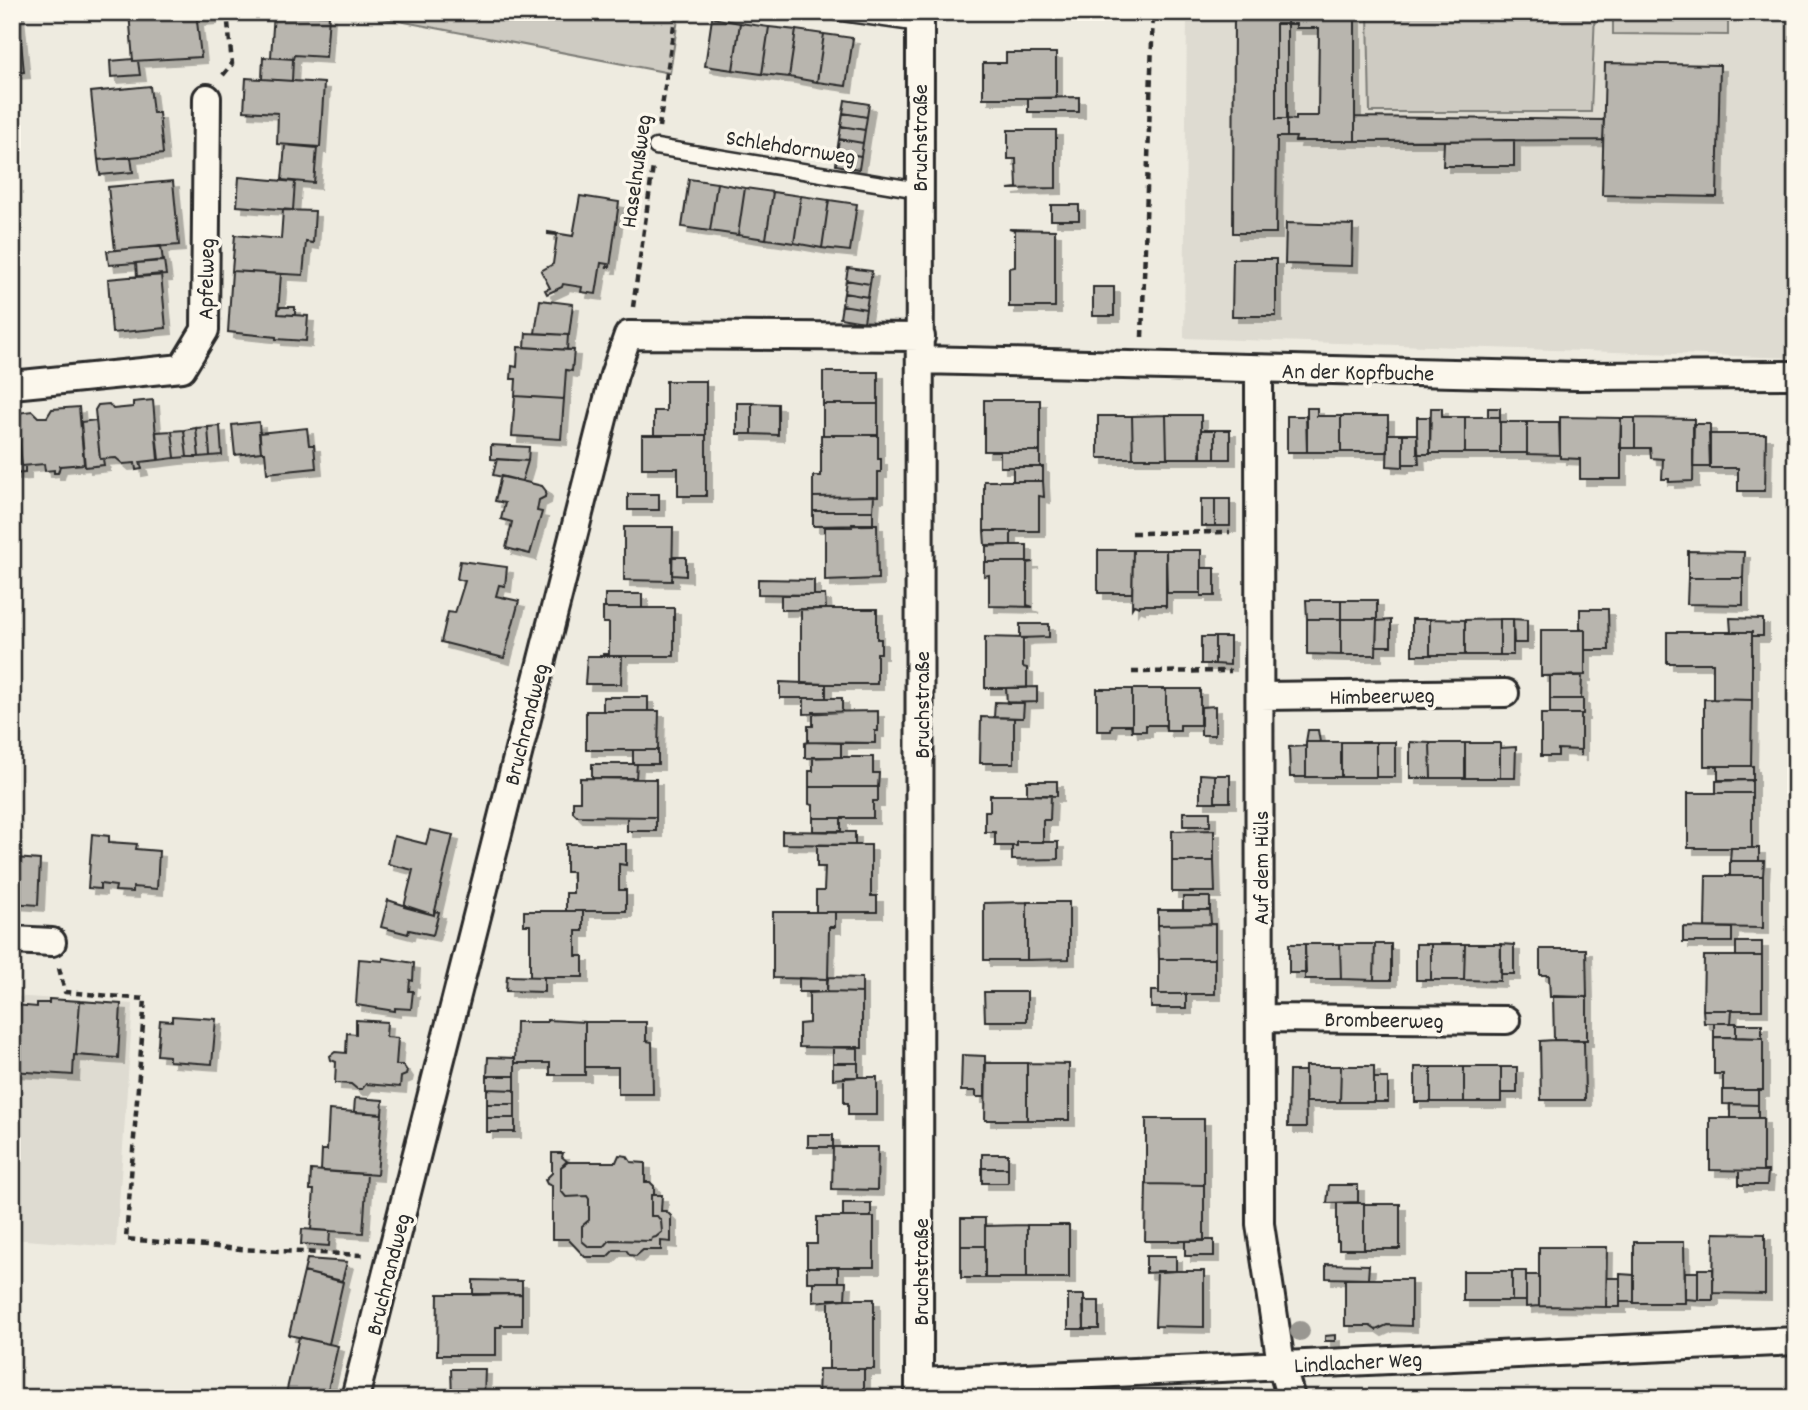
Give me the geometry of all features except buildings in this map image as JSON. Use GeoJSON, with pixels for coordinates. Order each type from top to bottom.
{"type":"FeatureCollection","features":[{"type":"Feature","properties":{"kind":"street","name":"Bruchstraße"},"geometry":{"type":"LineString","coordinates":[[920,18],[920,1390]]}},
{"type":"Feature","properties":{"kind":"street","name":"Apfelweg"},"geometry":{"type":"LineString","coordinates":[[12,385],[182,368],[205,330],[207,98]]}},
{"type":"Feature","properties":{"kind":"street"},"geometry":{"type":"LineString","coordinates":[[628,335],[921,348]]}},
{"type":"Feature","properties":{"kind":"street","name":"Bruchrandweg"},"geometry":{"type":"LineString","coordinates":[[355,1398],[614,374],[628,335]]}},
{"type":"Feature","properties":{"kind":"street","name":"An der Kopfbuche"},"geometry":{"type":"LineString","coordinates":[[921,348],[1141,366],[1577,376],[1796,375]]}},
{"type":"Feature","properties":{"kind":"street","name":"Auf dem Hüls"},"geometry":{"type":"LineString","coordinates":[[1259,369],[1259,1224],[1281,1364],[1291,1398]]}},
{"type":"Feature","properties":{"kind":"street","name":"Himbeerweg"},"geometry":{"type":"LineString","coordinates":[[1260,683],[1505,693]]}},
{"type":"Feature","properties":{"kind":"street"},"geometry":{"type":"LineString","coordinates":[[12,940],[52,942]]}},
{"type":"Feature","properties":{"kind":"street","name":"Brombeerweg"},"geometry":{"type":"LineString","coordinates":[[1261,1018],[1506,1020]]}},
{"type":"Feature","properties":{"kind":"street","name":"Lindlacher Weg"},"geometry":{"type":"LineString","coordinates":[[920,1390],[1281,1364],[1796,1341]]}},
{"type":"Feature","properties":{"kind":"lane"},"geometry":{"type":"LineString","coordinates":[[835,12],[920,18]]}},
{"type":"Feature","properties":{"kind":"lane","name":"Schlehdornweg"},"geometry":{"type":"LineString","coordinates":[[656,147],[919,190]]}},
{"type":"Feature","properties":{"kind":"path"},"geometry":{"type":"LineString","coordinates":[[207,98],[232,64],[227,12]]}},
{"type":"Feature","properties":{"kind":"path","name":"Haselnußweg"},"geometry":{"type":"LineString","coordinates":[[628,335],[676,12]]}},
{"type":"Feature","properties":{"kind":"path"},"geometry":{"type":"LineString","coordinates":[[1141,366],[1153,12]]}},
{"type":"Feature","properties":{"kind":"path"},"geometry":{"type":"LineString","coordinates":[[1132,533],[1259,532]]}},
{"type":"Feature","properties":{"kind":"path"},"geometry":{"type":"LineString","coordinates":[[1132,672],[1260,683]]}},
{"type":"Feature","properties":{"kind":"path"},"geometry":{"type":"LineString","coordinates":[[52,942],[65,992],[145,999],[126,1239],[240,1249],[391,1256]]}},
{"type":"Feature","properties":{"kind":"shaded area"},"geometry":{"type":"Polygon","coordinates":[[[352,12],[679,12],[670,73],[352,12]]]}},
{"type":"Feature","properties":{"kind":"shaded area"},"geometry":{"type":"Polygon","coordinates":[[[1187,12],[1796,12],[1796,358],[1184,338],[1187,12]]]}},
{"type":"Feature","properties":{"kind":"shaded area"},"geometry":{"type":"Polygon","coordinates":[[[1368,12],[1595,12],[1591,112],[1370,112],[1368,12]]]}},
{"type":"Feature","properties":{"kind":"shaded area"},"geometry":{"type":"Polygon","coordinates":[[[1613,12],[1728,12],[1728,35],[1613,34],[1613,12]]]}},
{"type":"Feature","properties":{"kind":"shaded area"},"geometry":{"type":"Polygon","coordinates":[[[12,996],[133,1004],[116,1247],[12,1239],[12,996]]]}}]}
